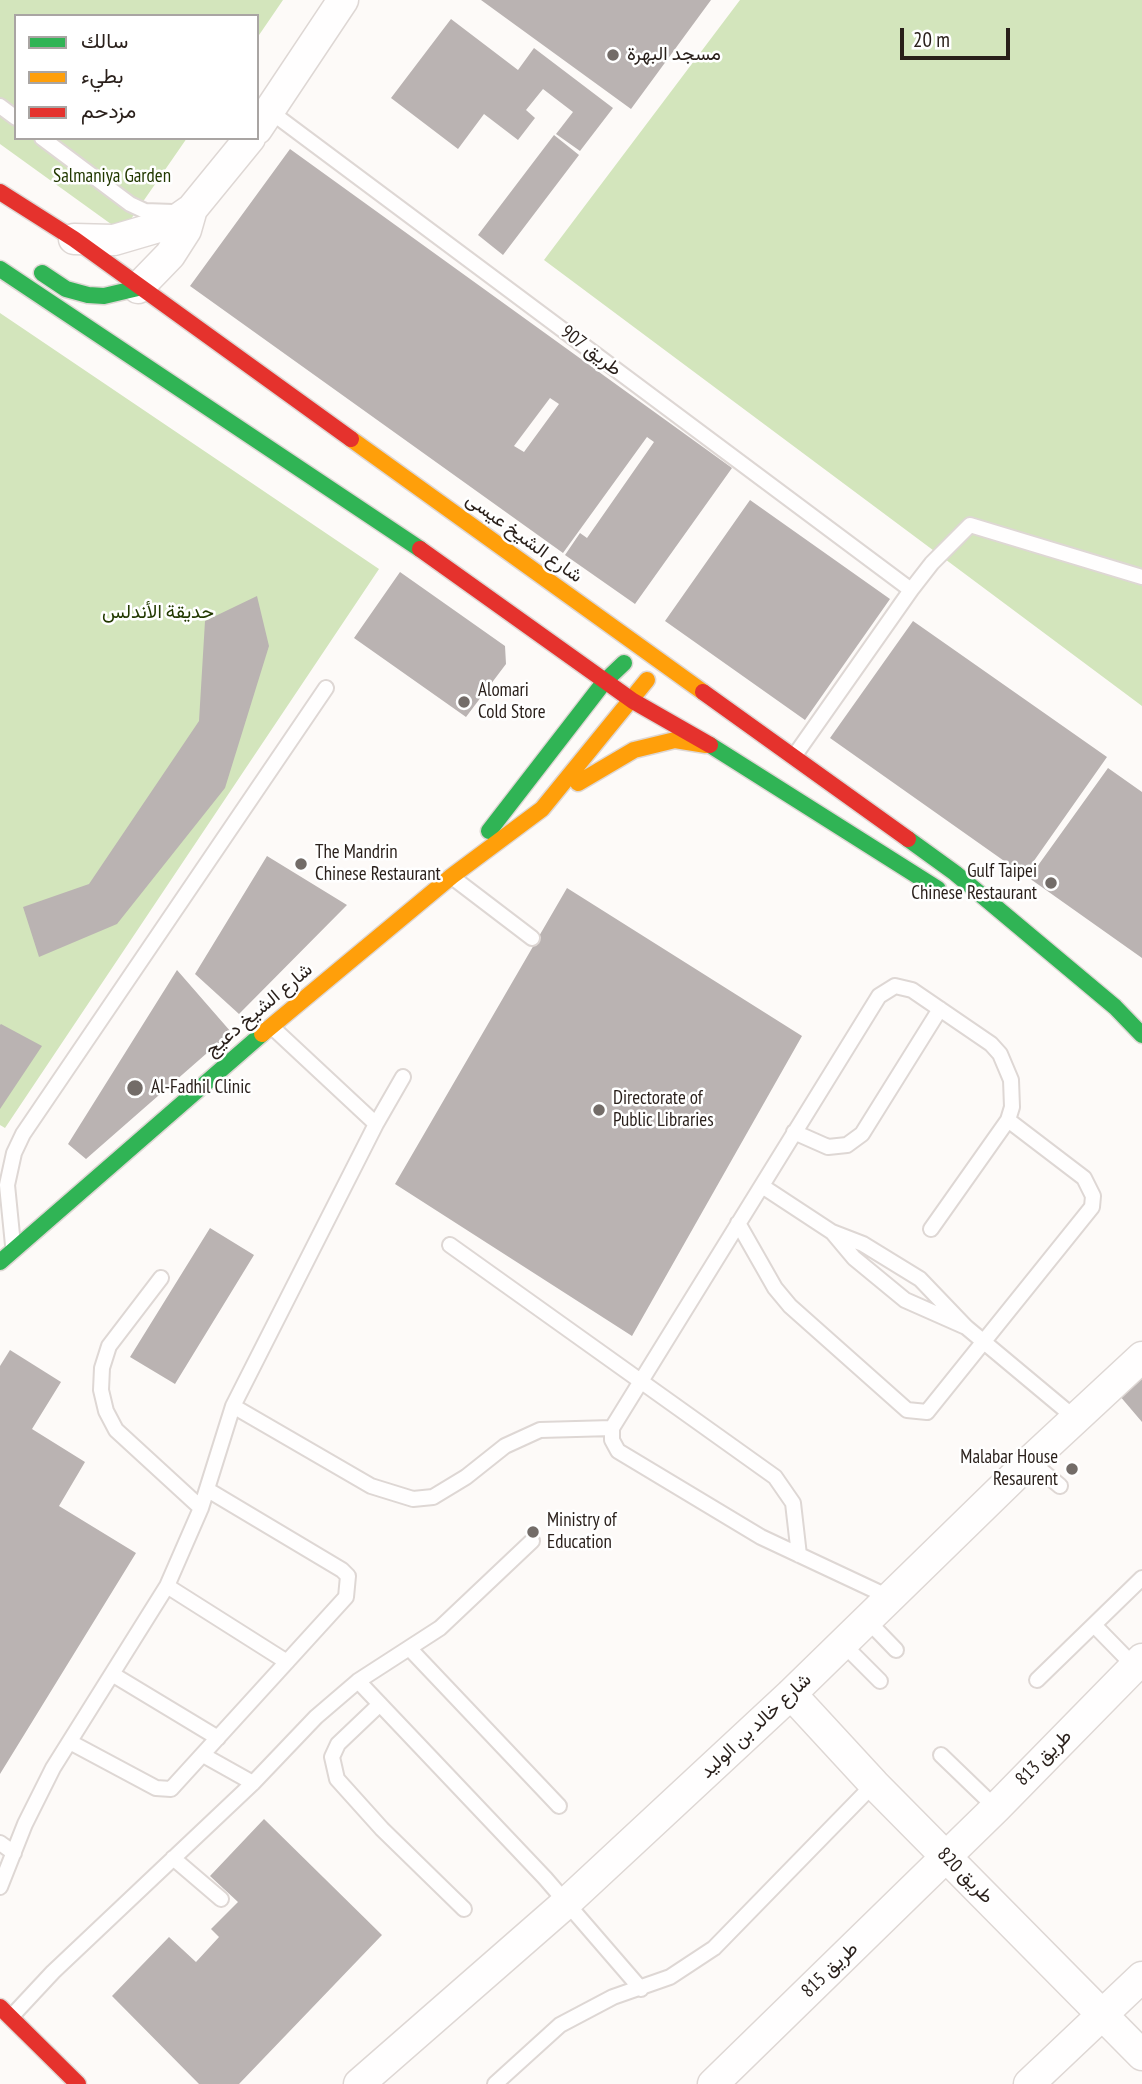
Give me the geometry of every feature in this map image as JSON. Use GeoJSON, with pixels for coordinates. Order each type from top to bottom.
{"type":"FeatureCollection","features":[{"type":"Feature","properties":{"kind":"street","name":"طريق 907"},"geometry":{"type":"LineString","coordinates":[[264,120],[344,0]]}},
{"type":"Feature","properties":{"kind":"street"},"geometry":{"type":"LineString","coordinates":[[74,239],[97,242],[132,237],[172,223],[192,209],[248,140]]}},
{"type":"Feature","properties":{"kind":"street","name":"شارع الشيخ عيسى"},"geometry":{"type":"LineString","coordinates":[[0,192],[74,239],[138,288],[795,755],[988,898],[1115,1007],[1142,1035]]}},
{"type":"Feature","properties":{"kind":"street"},"geometry":{"type":"LineString","coordinates":[[33,268],[66,289],[88,295],[104,296],[138,288],[170,255],[186,230],[192,209]]}},
{"type":"Feature","properties":{"kind":"street"},"geometry":{"type":"LineString","coordinates":[[0,269],[431,556],[633,701],[720,750],[954,900]]}},
{"type":"Feature","properties":{"kind":"street"},"geometry":{"type":"LineString","coordinates":[[632,640],[646,660],[673,669]]}},
{"type":"Feature","properties":{"kind":"street","name":"شارع الشيخ دعيج"},"geometry":{"type":"LineString","coordinates":[[0,1262],[271,1026],[452,876],[542,809],[633,701],[648,679],[646,660],[625,662],[605,681],[452,876]]}},
{"type":"Feature","properties":{"kind":"street"},"geometry":{"type":"LineString","coordinates":[[542,809],[609,762],[634,750],[675,740],[698,742],[720,750]]}},
{"type":"Feature","properties":{"kind":"street","name":"شارع الشيخ عيسى"},"geometry":{"type":"LineString","coordinates":[[976,914],[990,921],[1018,925]]}},
{"type":"Feature","properties":{"kind":"street","name":"شارع الشيخ عيسى"},"geometry":{"type":"LineString","coordinates":[[1115,1007],[1142,1015]]}},
{"type":"Feature","properties":{"kind":"street","name":"شارع خالد بن الوليد"},"geometry":{"type":"LineString","coordinates":[[359,2084],[565,1904],[844,1644],[1030,1461],[1142,1357]]}},
{"type":"Feature","properties":{"kind":"street","name":"طريق 813"},"geometry":{"type":"LineString","coordinates":[[946,1857],[1140,1667]]}},
{"type":"Feature","properties":{"kind":"street","name":"طريق 820"},"geometry":{"type":"LineString","coordinates":[[791,1694],[874,1784],[1142,2055]]}},
{"type":"Feature","properties":{"kind":"street","name":"طريق 815"},"geometry":{"type":"LineString","coordinates":[[713,2084],[946,1857]]}},
{"type":"Feature","properties":{"kind":"street"},"geometry":{"type":"LineString","coordinates":[[1028,2084],[1142,1977]]}},
{"type":"Feature","properties":{"kind":"street"},"geometry":{"type":"LineString","coordinates":[[5,2012],[78,2084]]}},
{"type":"Feature","properties":{"kind":"lane","name":"طريق 907"},"geometry":{"type":"LineString","coordinates":[[264,120],[911,590]]}},
{"type":"Feature","properties":{"kind":"lane"},"geometry":{"type":"LineString","coordinates":[[45,140],[130,205],[161,213],[192,209]]}},
{"type":"Feature","properties":{"kind":"lane"},"geometry":{"type":"LineString","coordinates":[[795,755],[911,590],[970,525],[1142,577]]}},
{"type":"Feature","properties":{"kind":"lane"},"geometry":{"type":"LineString","coordinates":[[14,1249],[7,1185],[14,1153],[23,1134],[326,688]]}},
{"type":"Feature","properties":{"kind":"lane"},"geometry":{"type":"LineString","coordinates":[[452,876],[532,938]]}},
{"type":"Feature","properties":{"kind":"lane"},"geometry":{"type":"LineString","coordinates":[[891,1598],[761,1537],[618,1451],[612,1440],[612,1429],[879,996],[895,986],[904,987],[980,1035],[1000,1054],[1011,1080],[1012,1107],[1008,1120],[930,1229]]}},
{"type":"Feature","properties":{"kind":"lane"},"geometry":{"type":"LineString","coordinates":[[794,1132],[828,1147],[846,1145],[862,1134],[940,1009]]}},
{"type":"Feature","properties":{"kind":"lane"},"geometry":{"type":"LineString","coordinates":[[271,1026],[376,1124]]}},
{"type":"Feature","properties":{"kind":"lane"},"geometry":{"type":"LineString","coordinates":[[0,1887],[38,1796],[167,1586],[208,1490],[233,1406],[376,1124],[403,1077]]}},
{"type":"Feature","properties":{"kind":"lane"},"geometry":{"type":"LineString","coordinates":[[738,1223],[775,1288],[790,1306],[907,1410],[920,1413],[933,1408],[1088,1217],[1093,1196],[1084,1178],[1008,1120]]}},
{"type":"Feature","properties":{"kind":"lane"},"geometry":{"type":"LineString","coordinates":[[762,1186],[832,1232],[863,1244],[920,1279],[966,1327],[1075,1418]]}},
{"type":"Feature","properties":{"kind":"lane"},"geometry":{"type":"LineString","coordinates":[[832,1232],[853,1258],[905,1300],[966,1327]]}},
{"type":"Feature","properties":{"kind":"lane"},"geometry":{"type":"LineString","coordinates":[[450,1245],[642,1379],[775,1477],[793,1503],[799,1555]]}},
{"type":"Feature","properties":{"kind":"lane"},"geometry":{"type":"LineString","coordinates":[[161,1278],[109,1346],[102,1368],[101,1390],[106,1411],[116,1430],[201,1508]]}},
{"type":"Feature","properties":{"kind":"lane"},"geometry":{"type":"LineString","coordinates":[[233,1406],[371,1486],[413,1499],[433,1497],[466,1477],[505,1446],[540,1430],[612,1429]]}},
{"type":"Feature","properties":{"kind":"lane"},"geometry":{"type":"LineString","coordinates":[[1030,1461],[1060,1486]]}},
{"type":"Feature","properties":{"kind":"lane"},"geometry":{"type":"LineString","coordinates":[[71,1742],[161,1790],[175,1786],[346,1597],[348,1577],[208,1490]]}},
{"type":"Feature","properties":{"kind":"lane"},"geometry":{"type":"LineString","coordinates":[[5,2012],[53,1972],[253,1783],[316,1717],[358,1681],[410,1649],[461,1610],[533,1541]]}},
{"type":"Feature","properties":{"kind":"lane"},"geometry":{"type":"LineString","coordinates":[[1037,1681],[1142,1578]]}},
{"type":"Feature","properties":{"kind":"lane"},"geometry":{"type":"LineString","coordinates":[[167,1586],[286,1662]]}},
{"type":"Feature","properties":{"kind":"lane"},"geometry":{"type":"LineString","coordinates":[[867,1620],[896,1650]]}},
{"type":"Feature","properties":{"kind":"lane"},"geometry":{"type":"LineString","coordinates":[[1094,1625],[1140,1667]]}},
{"type":"Feature","properties":{"kind":"lane"},"geometry":{"type":"LineString","coordinates":[[844,1644],[880,1681]]}},
{"type":"Feature","properties":{"kind":"lane"},"geometry":{"type":"LineString","coordinates":[[410,1649],[559,1806]]}},
{"type":"Feature","properties":{"kind":"lane"},"geometry":{"type":"LineString","coordinates":[[112,1674],[218,1738]]}},
{"type":"Feature","properties":{"kind":"lane"},"geometry":{"type":"LineString","coordinates":[[358,1681],[545,1878],[641,1989]]}},
{"type":"Feature","properties":{"kind":"lane"},"geometry":{"type":"LineString","coordinates":[[380,1704],[338,1744],[332,1766],[337,1779],[382,1829],[464,1909]]}},
{"type":"Feature","properties":{"kind":"lane"},"geometry":{"type":"LineString","coordinates":[[203,1755],[253,1783]]}},
{"type":"Feature","properties":{"kind":"lane"},"geometry":{"type":"LineString","coordinates":[[941,1755],[996,1808]]}},
{"type":"Feature","properties":{"kind":"lane"},"geometry":{"type":"LineString","coordinates":[[495,2084],[560,2025],[613,1997],[670,1977],[714,1948],[874,1784]]}},
{"type":"Feature","properties":{"kind":"lane"},"geometry":{"type":"LineString","coordinates":[[0,1843],[14,1853]]}},
{"type":"Feature","properties":{"kind":"lane"},"geometry":{"type":"LineString","coordinates":[[173,1858],[221,1899]]}},
{"type":"Feature","properties":{"kind":"green space","name":"Salmaniya Garden"},"geometry":{"type":"Polygon","coordinates":[[[0,0],[283,0],[259,35],[259,14],[14,14],[14,140],[186,140],[122,232],[0,144],[0,0]]]}},
{"type":"Feature","properties":{"kind":"green space"},"geometry":{"type":"Polygon","coordinates":[[[740,0],[1142,0],[1142,706],[544,260],[740,0]]]}},
{"type":"Feature","properties":{"kind":"green space","name":"حديقة الأندلس"},"geometry":{"type":"Polygon","coordinates":[[[0,313],[379,569],[5,1128],[0,1125],[0,313]]]}},
{"type":"Feature","properties":{"kind":"building","name":"مسجد البهرة"},"geometry":{"type":"Polygon","coordinates":[[[481,0],[711,0],[631,109],[481,0]]]}},
{"type":"Feature","properties":{"kind":"building"},"geometry":{"type":"Polygon","coordinates":[[[451,19],[518,70],[534,48],[613,108],[580,151],[556,134],[573,112],[543,89],[526,110],[535,118],[518,140],[484,114],[458,149],[391,98],[451,19]]]}},
{"type":"Feature","properties":{"kind":"building"},"geometry":{"type":"Polygon","coordinates":[[[554,135],[579,155],[503,255],[478,235],[554,135]]]}},
{"type":"Feature","properties":{"kind":"building"},"geometry":{"type":"Polygon","coordinates":[[[290,149],[732,468],[635,604],[565,555],[580,533],[587,538],[654,442],[647,437],[563,553],[190,286],[290,149]],[[550,398],[514,446],[524,452],[559,404],[550,398]]]}},
{"type":"Feature","properties":{"kind":"building"},"geometry":{"type":"Polygon","coordinates":[[[750,500],[890,599],[805,720],[665,621],[750,500]]]}},
{"type":"Feature","properties":{"kind":"building"},"geometry":{"type":"Polygon","coordinates":[[[400,572],[505,646],[506,664],[466,717],[354,638],[400,572]]]}},
{"type":"Feature","properties":{"kind":"building"},"geometry":{"type":"Polygon","coordinates":[[[257,596],[269,646],[225,788],[117,924],[39,957],[23,907],[89,884],[199,721],[205,621],[257,596]]]}},
{"type":"Feature","properties":{"kind":"building"},"geometry":{"type":"Polygon","coordinates":[[[913,621],[1107,757],[1024,875],[830,738],[913,621]]]}},
{"type":"Feature","properties":{"kind":"building"},"geometry":{"type":"Polygon","coordinates":[[[1108,768],[1142,792],[1142,958],[1029,878],[1108,768]]]}},
{"type":"Feature","properties":{"kind":"building"},"geometry":{"type":"Polygon","coordinates":[[[267,856],[347,905],[239,1014],[195,974],[267,856]]]}},
{"type":"Feature","properties":{"kind":"building","name":"Directorate of Public Libraries"},"geometry":{"type":"Polygon","coordinates":[[[567,888],[802,1036],[632,1336],[395,1184],[567,888]]]}},
{"type":"Feature","properties":{"kind":"building","name":"Al-Fadhil Clinic"},"geometry":{"type":"Polygon","coordinates":[[[177,970],[231,1032],[86,1159],[68,1144],[177,970]]]}},
{"type":"Feature","properties":{"kind":"building"},"geometry":{"type":"Polygon","coordinates":[[[0,1025],[42,1046],[0,1109],[0,1025]]]}},
{"type":"Feature","properties":{"kind":"building"},"geometry":{"type":"Polygon","coordinates":[[[210,1228],[254,1255],[175,1384],[130,1357],[210,1228]]]}},
{"type":"Feature","properties":{"kind":"building"},"geometry":{"type":"Polygon","coordinates":[[[10,1350],[61,1382],[32,1429],[85,1462],[59,1506],[136,1553],[0,1774],[0,1366],[10,1350]]]}},
{"type":"Feature","properties":{"kind":"building"},"geometry":{"type":"Polygon","coordinates":[[[1142,1373],[1142,1422],[1119,1395],[1142,1373]]]}},
{"type":"Feature","properties":{"kind":"building"},"geometry":{"type":"Polygon","coordinates":[[[264,1819],[382,1935],[239,2084],[199,2084],[112,1996],[169,1937],[196,1962],[219,1937],[211,1929],[238,1902],[210,1876],[264,1819]]]}},
{"type":"Feature","properties":{"kind":"traffic: fast"},"geometry":{"type":"LineString","coordinates":[[0,269],[420,549]]}},
{"type":"Feature","properties":{"kind":"traffic: fast"},"geometry":{"type":"LineString","coordinates":[[42,273],[66,289],[88,295],[104,296],[138,288]]}},
{"type":"Feature","properties":{"kind":"traffic: fast"},"geometry":{"type":"LineString","coordinates":[[489,831],[605,681],[624,663]]}},
{"type":"Feature","properties":{"kind":"traffic: fast"},"geometry":{"type":"LineString","coordinates":[[710,745],[938,889]]}},
{"type":"Feature","properties":{"kind":"traffic: fast"},"geometry":{"type":"LineString","coordinates":[[908,839],[955,873],[1115,1007],[1142,1035]]}},
{"type":"Feature","properties":{"kind":"traffic: fast"},"geometry":{"type":"LineString","coordinates":[[0,1262],[262,1034]]}},
{"type":"Feature","properties":{"kind":"traffic: slow"},"geometry":{"type":"LineString","coordinates":[[351,439],[703,692]]}},
{"type":"Feature","properties":{"kind":"traffic: slow"},"geometry":{"type":"LineString","coordinates":[[262,1034],[452,876],[542,809],[647,680]]}},
{"type":"Feature","properties":{"kind":"traffic: slow"},"geometry":{"type":"LineString","coordinates":[[578,783],[634,750],[675,740],[706,745]]}},
{"type":"Feature","properties":{"kind":"traffic: jam"},"geometry":{"type":"LineString","coordinates":[[0,192],[74,239],[351,439]]}},
{"type":"Feature","properties":{"kind":"traffic: jam"},"geometry":{"type":"LineString","coordinates":[[420,549],[633,701],[710,745]]}},
{"type":"Feature","properties":{"kind":"traffic: jam"},"geometry":{"type":"LineString","coordinates":[[703,692],[908,839]]}},
{"type":"Feature","properties":{"kind":"traffic: jam"},"geometry":{"type":"LineString","coordinates":[[0,2007],[78,2084]]}},
{"type":"Feature","properties":{"kind":"place","name":"مسجد البهرة"},"geometry":{"type":"Point","coordinates":[613,55]}},
{"type":"Feature","properties":{"kind":"place","name":"Alomari Cold Store"},"geometry":{"type":"Point","coordinates":[464,702]}},
{"type":"Feature","properties":{"kind":"place","name":"The Mandrin Chinese Restaurant"},"geometry":{"type":"Point","coordinates":[301,864]}},
{"type":"Feature","properties":{"kind":"place","name":"Gulf Taipei Chinese Restaurant"},"geometry":{"type":"Point","coordinates":[1051,883]}},
{"type":"Feature","properties":{"kind":"place","name":"Al-Fadhil Clinic"},"geometry":{"type":"Point","coordinates":[135,1088]}},
{"type":"Feature","properties":{"kind":"place","name":"Directorate of Public Libraries"},"geometry":{"type":"Point","coordinates":[599,1110]}},
{"type":"Feature","properties":{"kind":"place","name":"Malabar House Resaurent"},"geometry":{"type":"Point","coordinates":[1072,1469]}},
{"type":"Feature","properties":{"kind":"place","name":"Ministry of Education"},"geometry":{"type":"Point","coordinates":[533,1532]}}]}
